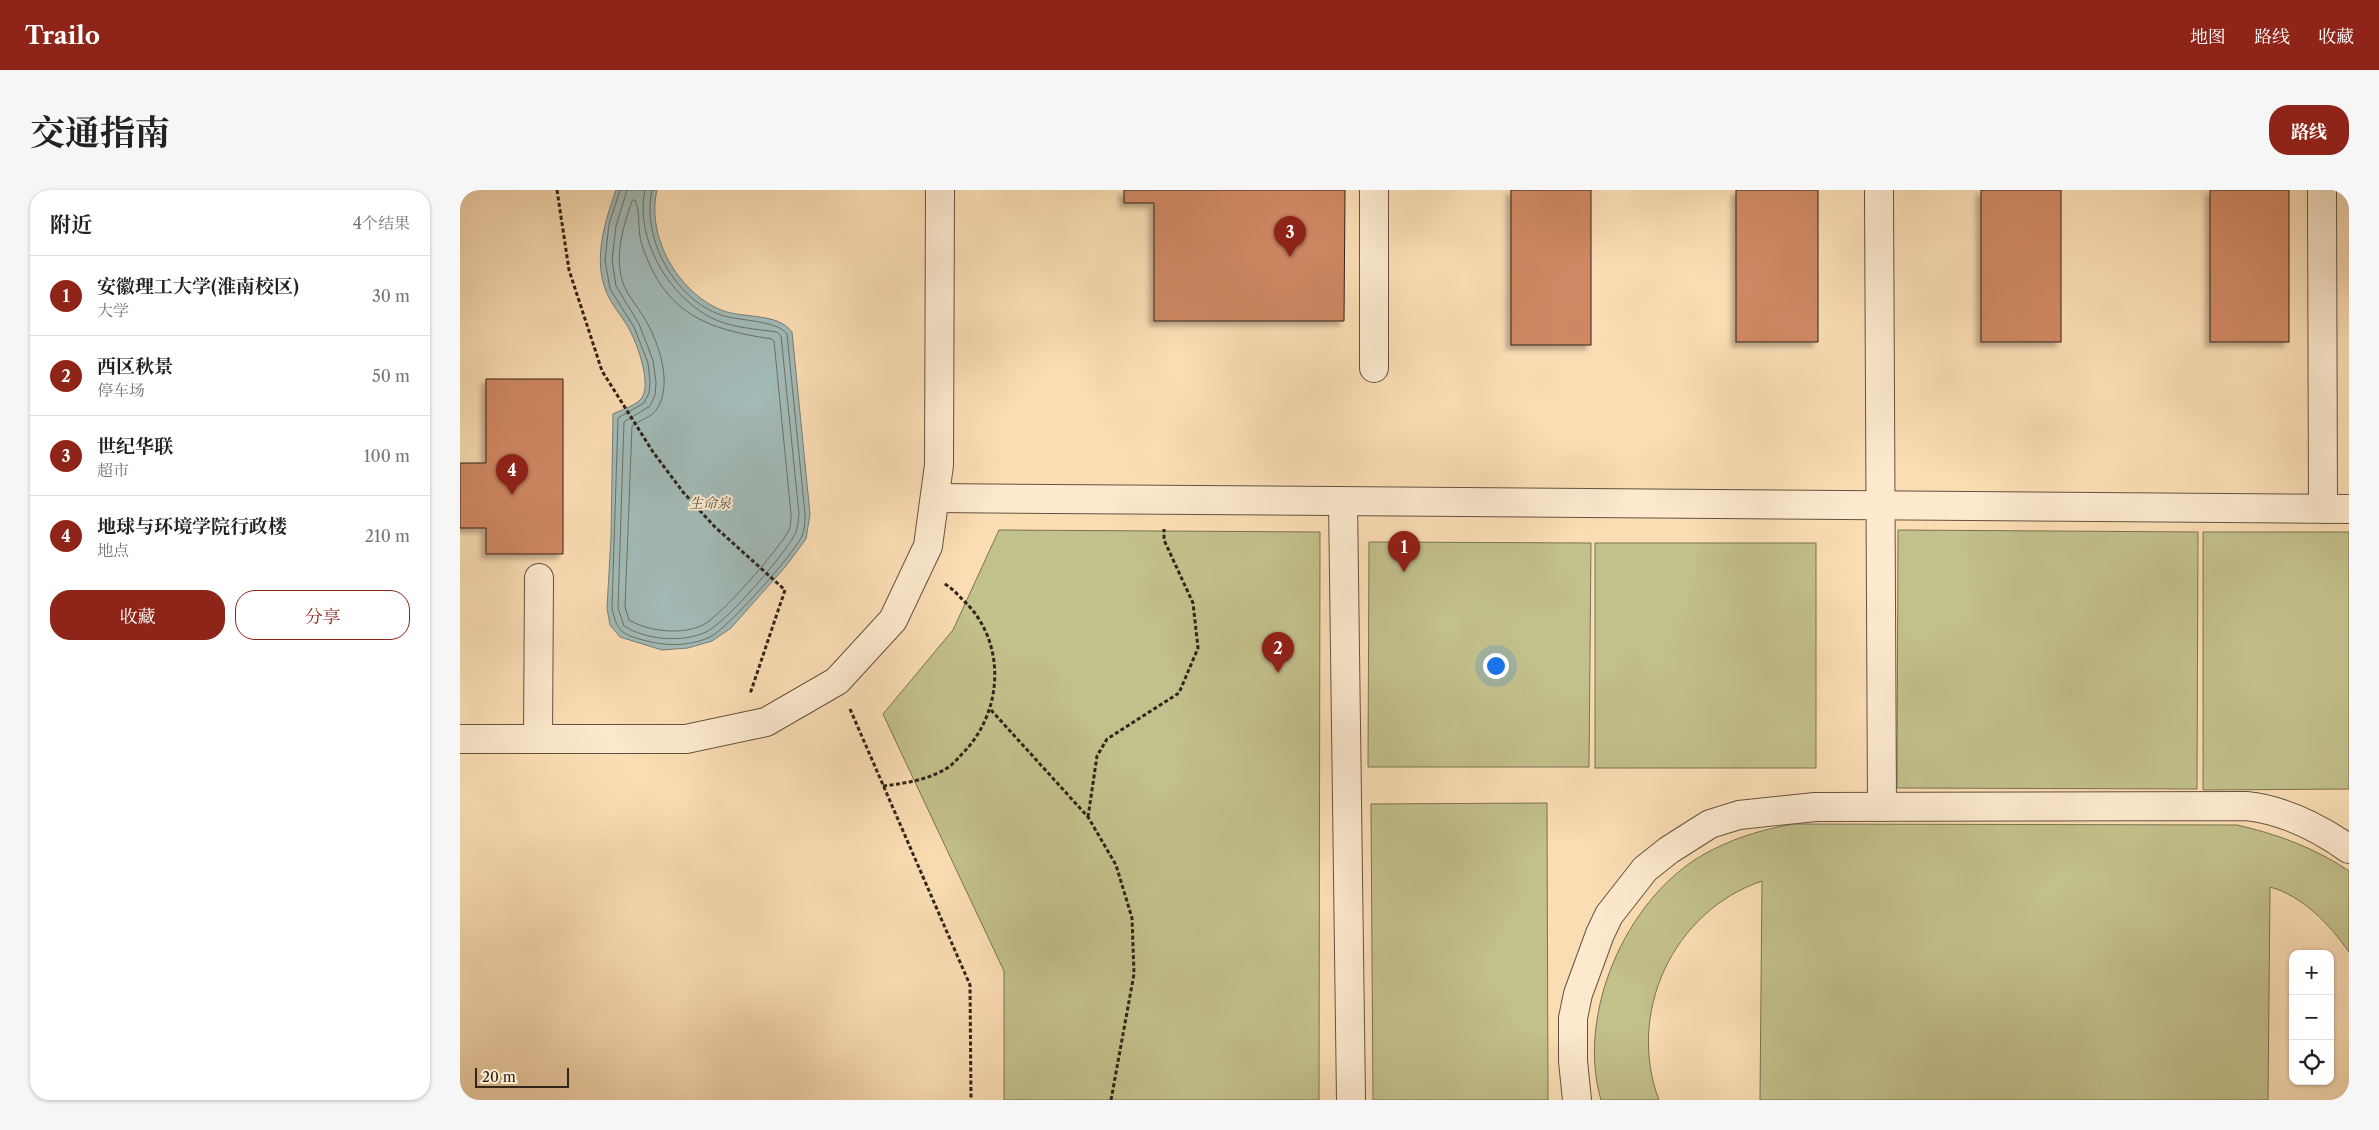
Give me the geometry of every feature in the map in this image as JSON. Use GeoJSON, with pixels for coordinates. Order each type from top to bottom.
{"type":"FeatureCollection","features":[{"type":"Feature","properties":{"kind":"lane"},"geometry":{"type":"LineString","coordinates":[[460,739],[686,739],[766,722],[837,681],[893,620],[928,546],[939,465],[940,190]]}},
{"type":"Feature","properties":{"kind":"lane"},"geometry":{"type":"LineString","coordinates":[[1374,190],[1374,368]]}},
{"type":"Feature","properties":{"kind":"lane"},"geometry":{"type":"LineString","coordinates":[[1880,190],[1882,807]]}},
{"type":"Feature","properties":{"kind":"lane"},"geometry":{"type":"LineString","coordinates":[[935,498],[2336,509],[2322,190]]}},
{"type":"Feature","properties":{"kind":"lane"},"geometry":{"type":"LineString","coordinates":[[1343,501],[1351,1100]]}},
{"type":"Feature","properties":{"kind":"lane"},"geometry":{"type":"LineString","coordinates":[[538,739],[539,578]]}},
{"type":"Feature","properties":{"kind":"lane"},"geometry":{"type":"LineString","coordinates":[[1577,1100],[1573,1061],[1573,1018],[1578,994],[1609,915],[1646,869],[1669,850],[1710,824],[1739,815],[1815,807],[2260,808],[2297,819],[2331,836],[2349,849]]}},
{"type":"Feature","properties":{"kind":"path"},"geometry":{"type":"LineString","coordinates":[[557,190],[569,270],[602,371],[653,452],[683,492],[714,526],[785,590],[739,727]]}},
{"type":"Feature","properties":{"kind":"path"},"geometry":{"type":"LineString","coordinates":[[1088,818],[1097,756],[1107,739],[1179,693],[1198,648],[1193,603],[1164,540],[1163,501]]}},
{"type":"Feature","properties":{"kind":"path"},"geometry":{"type":"LineString","coordinates":[[883,786],[918,782],[950,766],[975,742],[991,710],[996,676],[990,641],[974,610],[948,586],[917,571]]}},
{"type":"Feature","properties":{"kind":"path"},"geometry":{"type":"LineString","coordinates":[[837,681],[970,985],[971,1100]]}},
{"type":"Feature","properties":{"kind":"path"},"geometry":{"type":"LineString","coordinates":[[991,710],[1088,818],[1116,865],[1132,918],[1134,974],[1111,1100]]}},
{"type":"Feature","properties":{"kind":"shaded area"},"geometry":{"type":"Polygon","coordinates":[[[999,530],[1320,532],[1319,1100],[1004,1100],[1004,971],[883,714],[953,630],[999,530]]]}},
{"type":"Feature","properties":{"kind":"shaded area"},"geometry":{"type":"Polygon","coordinates":[[[1898,530],[2198,532],[2197,789],[1897,788],[1898,530]]]}},
{"type":"Feature","properties":{"kind":"shaded area"},"geometry":{"type":"Polygon","coordinates":[[[2203,532],[2349,532],[2349,789],[2203,790],[2203,532]]]}},
{"type":"Feature","properties":{"kind":"shaded area"},"geometry":{"type":"Polygon","coordinates":[[[1369,542],[1591,543],[1589,767],[1368,767],[1369,542]]]}},
{"type":"Feature","properties":{"kind":"shaded area"},"geometry":{"type":"Polygon","coordinates":[[[1595,543],[1816,543],[1816,768],[1595,768],[1595,543]]]}},
{"type":"Feature","properties":{"kind":"shaded area"},"geometry":{"type":"Polygon","coordinates":[[[1547,803],[1548,1100],[1373,1100],[1371,804],[1547,803]]]}},
{"type":"Feature","properties":{"kind":"shaded area"},"geometry":{"type":"Polygon","coordinates":[[[1793,824],[2237,825],[2295,843],[2323,855],[2349,871],[2349,952],[2315,913],[2294,897],[2270,887],[2268,1100],[1760,1100],[1762,881],[1731,895],[1704,916],[1682,941],[1665,969],[1654,1000],[1649,1033],[1650,1067],[1659,1100],[1601,1100],[1595,1067],[1595,1032],[1602,997],[1613,963],[1629,931],[1650,901],[1674,876],[1701,856],[1746,836],[1793,824]]]}},
{"type":"Feature","properties":{"kind":"water","name":"生命泉"},"geometry":{"type":"Polygon","coordinates":[[[616,190],[657,190],[656,226],[661,244],[679,277],[705,302],[730,313],[778,321],[792,332],[810,514],[806,539],[786,566],[731,628],[712,641],[688,648],[662,650],[620,637],[610,625],[607,608],[611,537],[613,414],[640,400],[644,394],[645,385],[642,363],[635,342],[628,327],[608,296],[602,279],[602,240],[616,190]]]}},
{"type":"Feature","properties":{"kind":"building"},"geometry":{"type":"Polygon","coordinates":[[[1124,190],[1345,190],[1344,321],[1154,321],[1154,203],[1124,203],[1124,190]]]}},
{"type":"Feature","properties":{"kind":"building"},"geometry":{"type":"Polygon","coordinates":[[[1511,190],[1591,190],[1591,345],[1511,345],[1511,190]]]}},
{"type":"Feature","properties":{"kind":"building"},"geometry":{"type":"Polygon","coordinates":[[[1736,190],[1818,190],[1818,342],[1736,342],[1736,190]]]}},
{"type":"Feature","properties":{"kind":"building"},"geometry":{"type":"Polygon","coordinates":[[[1981,190],[2061,190],[2061,342],[1981,342],[1981,190]]]}},
{"type":"Feature","properties":{"kind":"building"},"geometry":{"type":"Polygon","coordinates":[[[2210,190],[2289,190],[2289,342],[2210,342],[2210,190]]]}},
{"type":"Feature","properties":{"kind":"building"},"geometry":{"type":"Polygon","coordinates":[[[486,379],[563,379],[563,554],[486,554],[486,528],[460,528],[460,463],[486,463],[486,379]]]}},
{"type":"Feature","properties":{"kind":"place","name":"世纪华联"},"geometry":{"type":"Point","coordinates":[1290,257]}},
{"type":"Feature","properties":{"kind":"place","name":"地球与环境学院行政楼"},"geometry":{"type":"Point","coordinates":[512,495]}},
{"type":"Feature","properties":{"kind":"place","name":"安徽理工大学(淮南校区)"},"geometry":{"type":"Point","coordinates":[1404,572]}},
{"type":"Feature","properties":{"kind":"place","name":"西区秋景"},"geometry":{"type":"Point","coordinates":[1278,673]}}]}
